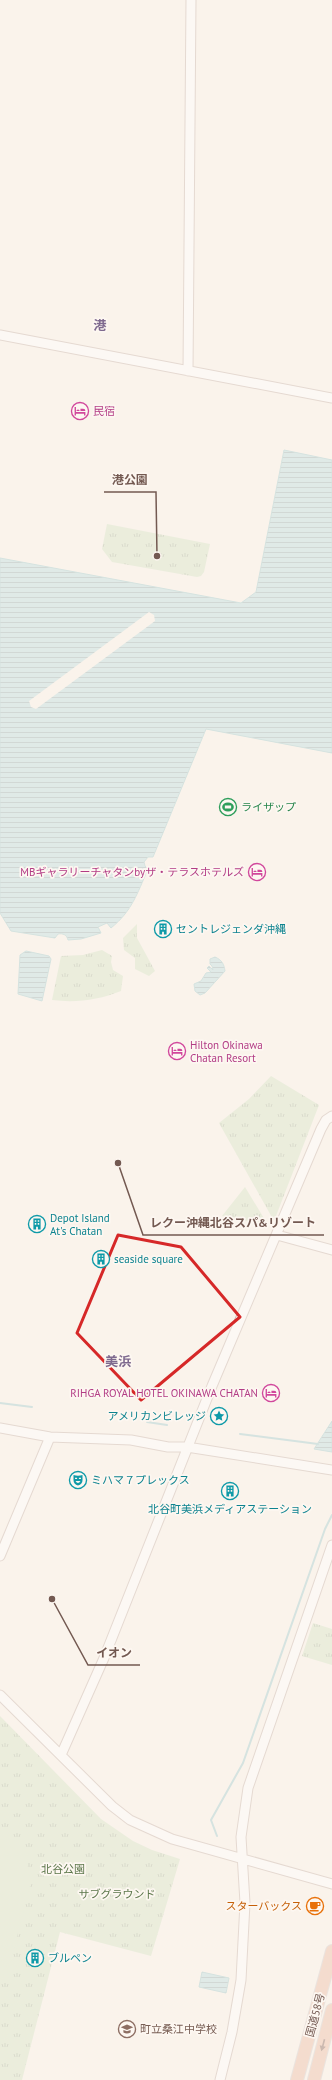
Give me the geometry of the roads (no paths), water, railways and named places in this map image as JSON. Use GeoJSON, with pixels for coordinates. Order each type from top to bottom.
{"type":"FeatureCollection","features":[{"type":"Feature","properties":{"kind":"highway","name":"国道58号"},"geometry":{"type":"LineString","coordinates":[[297,2080],[332,1951]]}},
{"type":"Feature","properties":{"kind":"highway","name":"国道58号"},"geometry":{"type":"LineString","coordinates":[[314,2080],[332,2010]]}},
{"type":"Feature","properties":{"kind":"street"},"geometry":{"type":"LineString","coordinates":[[188,371],[191,0]]}},
{"type":"Feature","properties":{"kind":"street"},"geometry":{"type":"LineString","coordinates":[[0,335],[332,398]]}},
{"type":"Feature","properties":{"kind":"street"},"geometry":{"type":"LineString","coordinates":[[61,1755],[104,1658],[188,1447],[321,1129],[326,1120],[332,1116]]}},
{"type":"Feature","properties":{"kind":"street"},"geometry":{"type":"LineString","coordinates":[[277,1234],[332,1250]]}},
{"type":"Feature","properties":{"kind":"street"},"geometry":{"type":"LineString","coordinates":[[0,1428],[50,1437],[131,1440],[168,1447],[188,1447],[332,1470]]}},
{"type":"Feature","properties":{"kind":"street"},"geometry":{"type":"LineString","coordinates":[[0,1556],[50,1437]]}},
{"type":"Feature","properties":{"kind":"street"},"geometry":{"type":"LineString","coordinates":[[220,2080],[232,2032],[241,1980],[245,1903],[242,1859],[242,1820],[248,1788],[332,1545]]}},
{"type":"Feature","properties":{"kind":"street"},"geometry":{"type":"LineString","coordinates":[[0,1695],[112,1806],[130,1820],[172,1839],[332,1884]]}},
{"type":"Feature","properties":{"kind":"water"},"geometry":{"type":"Polygon","coordinates":[[[284,450],[332,460],[332,753],[206,729],[153,857],[148,857],[144,862],[148,869],[137,894],[129,908],[118,922],[111,928],[107,923],[98,927],[101,933],[81,939],[68,940],[66,936],[62,934],[58,934],[55,938],[11,931],[0,913],[0,558],[241,603],[256,592],[284,450]]]}},
{"type":"Feature","properties":{"kind":"water"},"geometry":{"type":"Polygon","coordinates":[[[26,951],[49,956],[51,959],[42,1001],[18,994],[20,955],[26,951]]]}},
{"type":"Feature","properties":{"kind":"water"},"geometry":{"type":"Polygon","coordinates":[[[215,957],[222,962],[225,971],[205,993],[200,995],[195,991],[194,984],[201,981],[206,973],[211,972],[207,968],[209,966],[213,970],[210,964],[210,959],[215,957]]]}},
{"type":"Feature","properties":{"kind":"water"},"geometry":{"type":"Polygon","coordinates":[[[332,1421],[332,1452],[314,1449],[332,1421]]]}},
{"type":"Feature","properties":{"kind":"water"},"geometry":{"type":"Polygon","coordinates":[[[202,1972],[229,1978],[226,1993],[199,1987],[202,1972]]]}},
{"type":"Feature","properties":{"kind":"waterway"},"geometry":{"type":"LineString","coordinates":[[0,1403],[32,1407]]}},
{"type":"Feature","properties":{"kind":"waterway"},"geometry":{"type":"LineString","coordinates":[[147,1422],[167,1425]]}},
{"type":"Feature","properties":{"kind":"waterway"},"geometry":{"type":"LineString","coordinates":[[240,1434],[318,1444]]}},
{"type":"Feature","properties":{"kind":"waterway"},"geometry":{"type":"LineString","coordinates":[[217,1836],[211,1820],[243,1763],[325,1529],[332,1515]]}},
{"type":"Feature","properties":{"kind":"place","name":"民宿"},"geometry":{"type":"Point","coordinates":[80,411]}},
{"type":"Feature","properties":{"kind":"place","name":"港公園"},"geometry":{"type":"Point","coordinates":[157,556]}},
{"type":"Feature","properties":{"kind":"place","name":"ライザップ"},"geometry":{"type":"Point","coordinates":[228,807]}},
{"type":"Feature","properties":{"kind":"place","name":"MBギャラリーチャタンbyザ・テラスホテルズ"},"geometry":{"type":"Point","coordinates":[257,872]}},
{"type":"Feature","properties":{"kind":"place","name":"セントレジェンダ沖縄"},"geometry":{"type":"Point","coordinates":[163,929]}},
{"type":"Feature","properties":{"kind":"place","name":"Hilton Okinawa Chatan Resort"},"geometry":{"type":"Point","coordinates":[177,1051]}},
{"type":"Feature","properties":{"kind":"place","name":"レクー沖縄北谷スパ&リゾート"},"geometry":{"type":"Point","coordinates":[118,1163]}},
{"type":"Feature","properties":{"kind":"place","name":"Depot Island At's Chatan"},"geometry":{"type":"Point","coordinates":[37,1224]}},
{"type":"Feature","properties":{"kind":"place","name":"seaside square"},"geometry":{"type":"Point","coordinates":[101,1259]}},
{"type":"Feature","properties":{"kind":"place","name":"RIHGA ROYAL HOTEL OKINAWA CHATAN"},"geometry":{"type":"Point","coordinates":[271,1393]}},
{"type":"Feature","properties":{"kind":"place","name":"アメリカンビレッジ"},"geometry":{"type":"Point","coordinates":[219,1416]}},
{"type":"Feature","properties":{"kind":"place","name":"ミハマ７プレックス"},"geometry":{"type":"Point","coordinates":[78,1480]}},
{"type":"Feature","properties":{"kind":"place","name":"北谷町美浜メディアステーション"},"geometry":{"type":"Point","coordinates":[230,1491]}},
{"type":"Feature","properties":{"kind":"place","name":"イオン"},"geometry":{"type":"Point","coordinates":[52,1599]}},
{"type":"Feature","properties":{"kind":"place","name":"スターバックス"},"geometry":{"type":"Point","coordinates":[315,1906]}},
{"type":"Feature","properties":{"kind":"place","name":"ブルペン"},"geometry":{"type":"Point","coordinates":[35,1958]}},
{"type":"Feature","properties":{"kind":"place","name":"町立桑江中学校"},"geometry":{"type":"Point","coordinates":[127,2029]}},
{"type":"Feature","properties":{"kind":"district","name":"港"},"geometry":{"type":"Point","coordinates":[100,325]}},
{"type":"Feature","properties":{"kind":"district","name":"美浜"},"geometry":{"type":"Point","coordinates":[118,1361]}},
{"type":"Feature","properties":{"kind":"park label","name":"北谷公園"},"geometry":{"type":"Point","coordinates":[63,1869]}},
{"type":"Feature","properties":{"kind":"park label","name":"サブグラウンド"},"geometry":{"type":"Point","coordinates":[117,1894]}}]}
